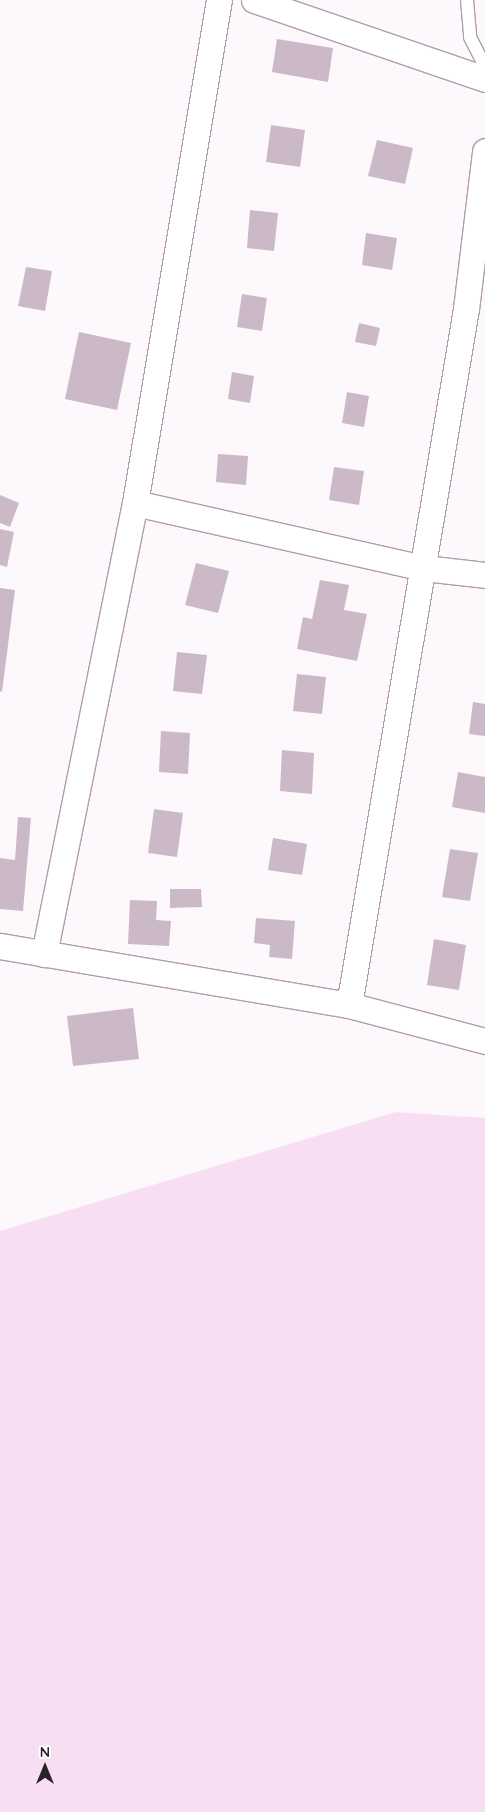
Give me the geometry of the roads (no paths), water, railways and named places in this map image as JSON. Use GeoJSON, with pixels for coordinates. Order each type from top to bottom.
{"type":"FeatureCollection","features":[{"type":"Feature","properties":{"kind":"street"},"geometry":{"type":"LineString","coordinates":[[44,954],[135,503],[219,0]]}},
{"type":"Feature","properties":{"kind":"street"},"geometry":{"type":"LineString","coordinates":[[254,0],[485,79]]}},
{"type":"Feature","properties":{"kind":"street"},"geometry":{"type":"LineString","coordinates":[[349,1005],[424,568],[466,309],[485,150]]}},
{"type":"Feature","properties":{"kind":"street"},"geometry":{"type":"LineString","coordinates":[[135,503],[424,568],[485,575]]}},
{"type":"Feature","properties":{"kind":"street"},"geometry":{"type":"LineString","coordinates":[[0,946],[349,1005],[485,1041]]}},
{"type":"Feature","properties":{"kind":"lane"},"geometry":{"type":"LineString","coordinates":[[467,0],[470,37],[485,66]]}}]}
